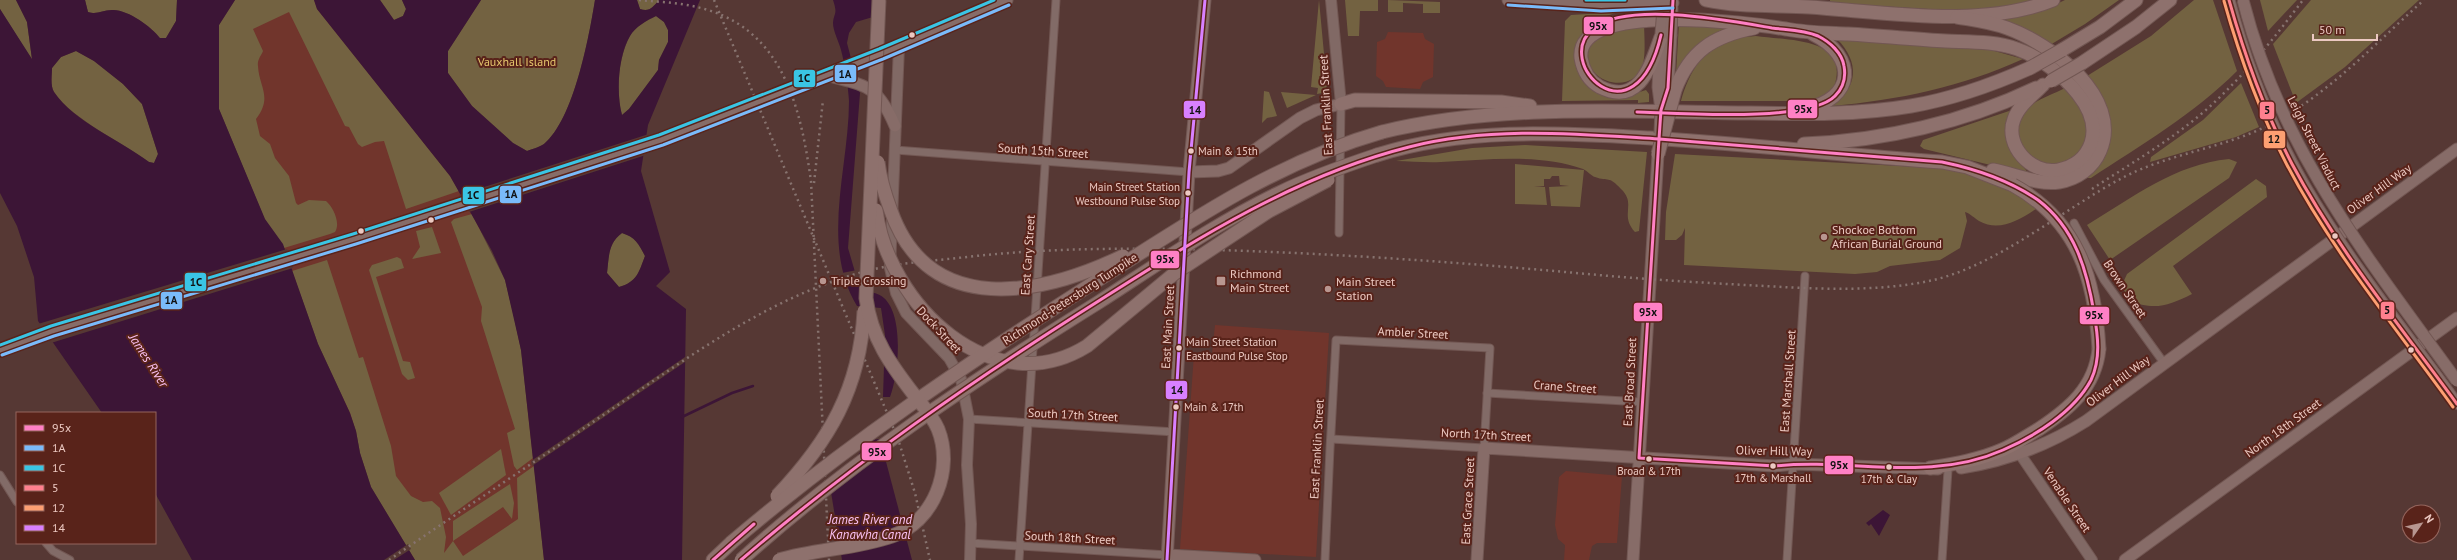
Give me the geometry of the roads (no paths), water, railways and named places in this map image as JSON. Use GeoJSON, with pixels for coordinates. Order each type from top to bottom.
{"type":"FeatureCollection","features":[{"type":"Feature","properties":{"kind":"highway"},"geometry":{"type":"LineString","coordinates":[[779,560],[881,539],[904,530],[924,515],[937,493],[941,482],[943,450],[937,428],[880,347],[868,314],[866,298],[875,122],[878,0]]}},
{"type":"Feature","properties":{"kind":"highway"},"geometry":{"type":"LineString","coordinates":[[732,542],[795,476],[829,432],[842,408],[852,380],[861,342],[872,182],[878,0]]}},
{"type":"Feature","properties":{"kind":"highway"},"geometry":{"type":"LineString","coordinates":[[1706,0],[1957,17],[2001,15],[2023,11],[2053,0]]}},
{"type":"Feature","properties":{"kind":"highway","name":"Richmond-Petersburg Turnpike"},"geometry":{"type":"LineString","coordinates":[[713,560],[732,542],[806,482],[902,409],[966,365],[1175,231],[1263,178],[1330,148],[1382,132],[1446,118],[1559,111],[1781,114],[1855,113],[1912,106],[1975,89],[2030,68],[2100,27],[2136,0]]}},
{"type":"Feature","properties":{"kind":"highway"},"geometry":{"type":"LineString","coordinates":[[872,182],[877,219],[884,242],[905,286],[919,304],[945,330],[978,353],[994,360],[1028,365],[1043,364],[1072,355],[1087,346],[1175,272],[1235,232],[1282,204],[1382,154],[1442,140],[1504,134],[1577,134],[1724,143],[1792,145],[1870,138],[1955,119],[2047,83],[2082,63],[2130,31],[2170,0]]}},
{"type":"Feature","properties":{"kind":"highway"},"geometry":{"type":"LineString","coordinates":[[1664,35],[1648,74],[1642,82],[1633,88],[1622,91],[1609,90],[1595,83],[1586,72],[1581,52],[1585,39],[1599,25],[1610,20],[1663,16],[1765,26],[1811,34],[1986,43],[2025,52],[2058,74],[2072,87],[2084,102],[2093,122],[2093,133],[2085,156],[2076,163],[2055,171],[2043,170],[2032,165],[2024,159],[2012,139],[2014,118],[2020,108],[2047,83]]}},
{"type":"Feature","properties":{"kind":"highway"},"geometry":{"type":"LineString","coordinates":[[1724,143],[1948,164],[1995,170],[2045,182],[2058,182],[2072,179],[2090,167],[2098,157],[2106,132],[2100,106],[2082,79],[2069,66],[2025,36],[1989,23],[1957,17]]}},
{"type":"Feature","properties":{"kind":"highway"},"geometry":{"type":"LineString","coordinates":[[1658,157],[1667,88],[1691,60],[1711,42],[1730,33],[1765,26]]}},
{"type":"Feature","properties":{"kind":"highway"},"geometry":{"type":"LineString","coordinates":[[1781,114],[1825,103],[1836,95],[1844,81],[1844,68],[1838,52],[1830,44],[1811,34]]}},
{"type":"Feature","properties":{"kind":"highway"},"geometry":{"type":"LineString","coordinates":[[1341,104],[1355,100],[1501,102],[1559,111]]}},
{"type":"Feature","properties":{"kind":"highway"},"geometry":{"type":"LineString","coordinates":[[875,122],[879,172],[895,224],[907,245],[936,272],[950,280],[971,287],[992,290],[1036,286],[1059,281],[1105,264],[1175,231]]}},
{"type":"Feature","properties":{"kind":"highway","name":"Richmond-Petersburg Turnpike"},"geometry":{"type":"LineString","coordinates":[[741,560],[796,512],[862,460],[935,408],[1044,336],[1251,208],[1315,176],[1382,154]]}},
{"type":"Feature","properties":{"kind":"highway"},"geometry":{"type":"LineString","coordinates":[[1930,468],[1970,460],[2002,450],[2056,418],[2086,389],[2098,361],[2099,349],[2090,285],[2077,247],[2055,216],[2033,197],[2013,185],[1985,173],[1948,164]]}},
{"type":"Feature","properties":{"kind":"main road"},"geometry":{"type":"LineString","coordinates":[[0,350],[59,329],[444,210],[658,140],[873,57],[1007,0]]}},
{"type":"Feature","properties":{"kind":"main road","name":"East Main Street"},"geometry":{"type":"LineString","coordinates":[[1167,557],[1190,172],[1205,0]]}},
{"type":"Feature","properties":{"kind":"main road","name":"East Franklin Street"},"geometry":{"type":"LineString","coordinates":[[1331,0],[1341,104]]}},
{"type":"Feature","properties":{"kind":"main road"},"geometry":{"type":"LineString","coordinates":[[1508,0],[1601,6],[1668,4]]}},
{"type":"Feature","properties":{"kind":"main road"},"geometry":{"type":"LineString","coordinates":[[2229,0],[2243,46],[2264,103],[2304,184],[2344,247],[2457,404]]}},
{"type":"Feature","properties":{"kind":"main road","name":"Leigh Street Viaduct"},"geometry":{"type":"LineString","coordinates":[[2243,0],[2272,89],[2310,169],[2354,239],[2457,381]]}},
{"type":"Feature","properties":{"kind":"main road","name":"East Broad Street"},"geometry":{"type":"LineString","coordinates":[[1633,560],[1661,110],[1667,88],[1664,35],[1668,4]]}},
{"type":"Feature","properties":{"kind":"main road","name":"Dock Street"},"geometry":{"type":"LineString","coordinates":[[899,46],[889,258],[896,293],[906,313],[956,368],[961,379],[969,419],[967,465],[971,524],[970,560]]}},
{"type":"Feature","properties":{"kind":"main road"},"geometry":{"type":"LineString","coordinates":[[826,75],[868,87],[881,98],[895,126]]}},
{"type":"Feature","properties":{"kind":"main road"},"geometry":{"type":"LineString","coordinates":[[1190,172],[1218,171],[1229,168],[1300,118],[1316,110],[1341,104]]}},
{"type":"Feature","properties":{"kind":"main road","name":"Oliver Hill Way"},"geometry":{"type":"LineString","coordinates":[[1639,458],[1775,466],[1794,464],[1930,468],[1948,470],[1986,464],[2020,454],[2060,437],[2086,421],[2457,149]]}},
{"type":"Feature","properties":{"kind":"main road","name":"North 18th Street"},"geometry":{"type":"LineString","coordinates":[[2125,560],[2457,318]]}},
{"type":"Feature","properties":{"kind":"main road","name":"North 17th Street"},"geometry":{"type":"LineString","coordinates":[[1484,448],[1639,458]]}},
{"type":"Feature","properties":{"kind":"main road","name":"East Grace Street"},"geometry":{"type":"LineString","coordinates":[[1477,560],[1484,448]]}},
{"type":"Feature","properties":{"kind":"main road","name":"Venable Street"},"geometry":{"type":"LineString","coordinates":[[2020,454],[2092,560]]}},
{"type":"Feature","properties":{"kind":"main road"},"geometry":{"type":"LineString","coordinates":[[1167,557],[1255,560]]}},
{"type":"Feature","properties":{"kind":"street","name":"East Cary Street"},"geometry":{"type":"LineString","coordinates":[[1019,560],[1056,0]]}},
{"type":"Feature","properties":{"kind":"street","name":"East Franklin Street"},"geometry":{"type":"LineString","coordinates":[[1340,233],[1341,104]]}},
{"type":"Feature","properties":{"kind":"street","name":"South 15th Street"},"geometry":{"type":"LineString","coordinates":[[895,150],[1190,172]]}},
{"type":"Feature","properties":{"kind":"street","name":"Brown Street"},"geometry":{"type":"LineString","coordinates":[[2074,224],[2104,280],[2164,363]]}},
{"type":"Feature","properties":{"kind":"street","name":"East Marshall Street"},"geometry":{"type":"LineString","coordinates":[[1787,560],[1805,276]]}},
{"type":"Feature","properties":{"kind":"street","name":"East Franklin Street"},"geometry":{"type":"LineString","coordinates":[[1325,560],[1336,340]]}},
{"type":"Feature","properties":{"kind":"street","name":"Ambler Street"},"geometry":{"type":"LineString","coordinates":[[1336,340],[1490,348]]}},
{"type":"Feature","properties":{"kind":"street","name":"East Grace Street"},"geometry":{"type":"LineString","coordinates":[[1484,448],[1490,348]]}},
{"type":"Feature","properties":{"kind":"street","name":"Crane Street"},"geometry":{"type":"LineString","coordinates":[[1487,393],[1642,402]]}},
{"type":"Feature","properties":{"kind":"street","name":"South 17th Street"},"geometry":{"type":"LineString","coordinates":[[969,419],[1028,424],[1175,432]]}},
{"type":"Feature","properties":{"kind":"street","name":"North 17th Street"},"geometry":{"type":"LineString","coordinates":[[1331,439],[1484,448]]}},
{"type":"Feature","properties":{"kind":"street"},"geometry":{"type":"LineString","coordinates":[[1942,560],[1948,470]]}},
{"type":"Feature","properties":{"kind":"street"},"geometry":{"type":"LineString","coordinates":[[0,475],[16,500]]}},
{"type":"Feature","properties":{"kind":"street","name":"South 18th Street"},"geometry":{"type":"LineString","coordinates":[[970,543],[1167,557]]}},
{"type":"Feature","properties":{"kind":"street"},"geometry":{"type":"LineString","coordinates":[[47,544],[53,551],[70,560]]}},
{"type":"Feature","properties":{"kind":"water","name":"James River"},"geometry":{"type":"Polygon","coordinates":[[[16,0],[85,0],[88,12],[95,13],[118,10],[125,12],[145,24],[160,38],[166,38],[176,21],[177,0],[235,0],[219,25],[219,109],[265,219],[283,244],[318,344],[350,413],[356,431],[360,453],[371,487],[415,560],[192,560],[156,495],[156,412],[101,412],[38,321],[34,277],[17,226],[0,193],[0,9],[32,59],[27,22],[16,0]],[[76,51],[61,57],[52,68],[53,89],[63,103],[85,122],[149,162],[154,163],[158,154],[142,104],[123,84],[94,61],[76,51]]]}},
{"type":"Feature","properties":{"kind":"water"},"geometry":{"type":"Polygon","coordinates":[[[314,0],[380,0],[394,20],[403,16],[406,9],[402,0],[481,0],[448,51],[448,73],[472,106],[513,143],[527,151],[544,144],[555,132],[564,116],[572,97],[584,55],[595,0],[637,0],[640,9],[646,10],[653,7],[659,0],[700,0],[648,125],[641,171],[670,272],[656,286],[686,309],[682,560],[544,560],[521,350],[505,280],[492,251],[450,176],[317,9],[314,0]],[[656,16],[638,27],[630,36],[626,44],[619,75],[619,96],[622,115],[629,109],[658,70],[659,60],[668,42],[668,30],[664,22],[656,16]],[[622,233],[614,241],[610,251],[607,273],[619,287],[634,279],[639,272],[645,256],[636,242],[622,233]]]}},
{"type":"Feature","properties":{"kind":"water"},"geometry":{"type":"Polygon","coordinates":[[[833,0],[876,0],[883,14],[856,22],[849,33],[847,43],[860,93],[848,248],[860,289],[882,296],[890,306],[895,318],[898,345],[896,374],[890,397],[883,397],[885,335],[881,308],[857,306],[846,282],[840,258],[838,232],[839,206],[848,127],[849,101],[844,62],[833,26],[835,11],[833,0]]]}},
{"type":"Feature","properties":{"kind":"water","name":"James River and Kanawha Canal"},"geometry":{"type":"Polygon","coordinates":[[[880,439],[912,560],[842,560],[831,492],[869,440],[880,439]]]}},
{"type":"Feature","properties":{"kind":"water"},"geometry":{"type":"Polygon","coordinates":[[[1883,510],[1890,515],[1879,536],[1871,524],[1869,526],[1866,523],[1883,510]]]}},
{"type":"Feature","properties":{"kind":"waterway"},"geometry":{"type":"LineString","coordinates":[[682,417],[732,393],[753,386]]}},
{"type":"Feature","properties":{"kind":"railway"},"geometry":{"type":"LineString","coordinates":[[639,0],[691,6],[708,10],[734,21],[755,37],[772,56],[785,78],[794,102],[802,128],[811,181],[829,560]]}},
{"type":"Feature","properties":{"kind":"railway"},"geometry":{"type":"LineString","coordinates":[[714,0],[898,439],[915,493],[930,560]]}},
{"type":"Feature","properties":{"kind":"railway"},"geometry":{"type":"LineString","coordinates":[[2092,189],[2176,134],[2207,109],[2254,61],[2303,0]]}},
{"type":"Feature","properties":{"kind":"railway"},"geometry":{"type":"LineString","coordinates":[[389,560],[702,348],[766,311],[800,295],[834,281],[870,270],[914,262],[1041,251],[1096,249],[1179,249],[1284,252],[1389,258],[1702,283],[1805,288],[1847,289],[1888,287],[1929,281],[1954,274],[2004,250],[2029,236],[2101,190],[2139,170],[2233,140],[2274,122],[2297,108],[2342,75],[2424,0]]}},
{"type":"Feature","properties":{"kind":"railway"},"geometry":{"type":"LineString","coordinates":[[814,183],[823,100]]}},
{"type":"Feature","properties":{"kind":"place","name":"Main & 15th"},"geometry":{"type":"Point","coordinates":[1191,151]}},
{"type":"Feature","properties":{"kind":"place","name":"Main Street Station Westbound Pulse Stop"},"geometry":{"type":"Point","coordinates":[1188,193]}},
{"type":"Feature","properties":{"kind":"place","name":"Shockoe Bottom African Burial Ground"},"geometry":{"type":"Point","coordinates":[1824,237]}},
{"type":"Feature","properties":{"kind":"place","name":"Triple Crossing"},"geometry":{"type":"Point","coordinates":[823,281]}},
{"type":"Feature","properties":{"kind":"place","name":"Richmond Main Street"},"geometry":{"type":"Point","coordinates":[1221,281]}},
{"type":"Feature","properties":{"kind":"place","name":"Main Street Station"},"geometry":{"type":"Point","coordinates":[1328,289]}},
{"type":"Feature","properties":{"kind":"place","name":"Main Street Station Eastbound Pulse Stop"},"geometry":{"type":"Point","coordinates":[1179,348]}},
{"type":"Feature","properties":{"kind":"place","name":"Main & 17th"},"geometry":{"type":"Point","coordinates":[1176,407]}},
{"type":"Feature","properties":{"kind":"place","name":"Broad & 17th"},"geometry":{"type":"Point","coordinates":[1649,459]}},
{"type":"Feature","properties":{"kind":"place","name":"17th & Marshall"},"geometry":{"type":"Point","coordinates":[1773,466]}},
{"type":"Feature","properties":{"kind":"place","name":"17th & Clay"},"geometry":{"type":"Point","coordinates":[1889,467]}},
{"type":"Feature","properties":{"kind":"park label","name":"Vauxhall Island"},"geometry":{"type":"Point","coordinates":[517,62]}}]}
